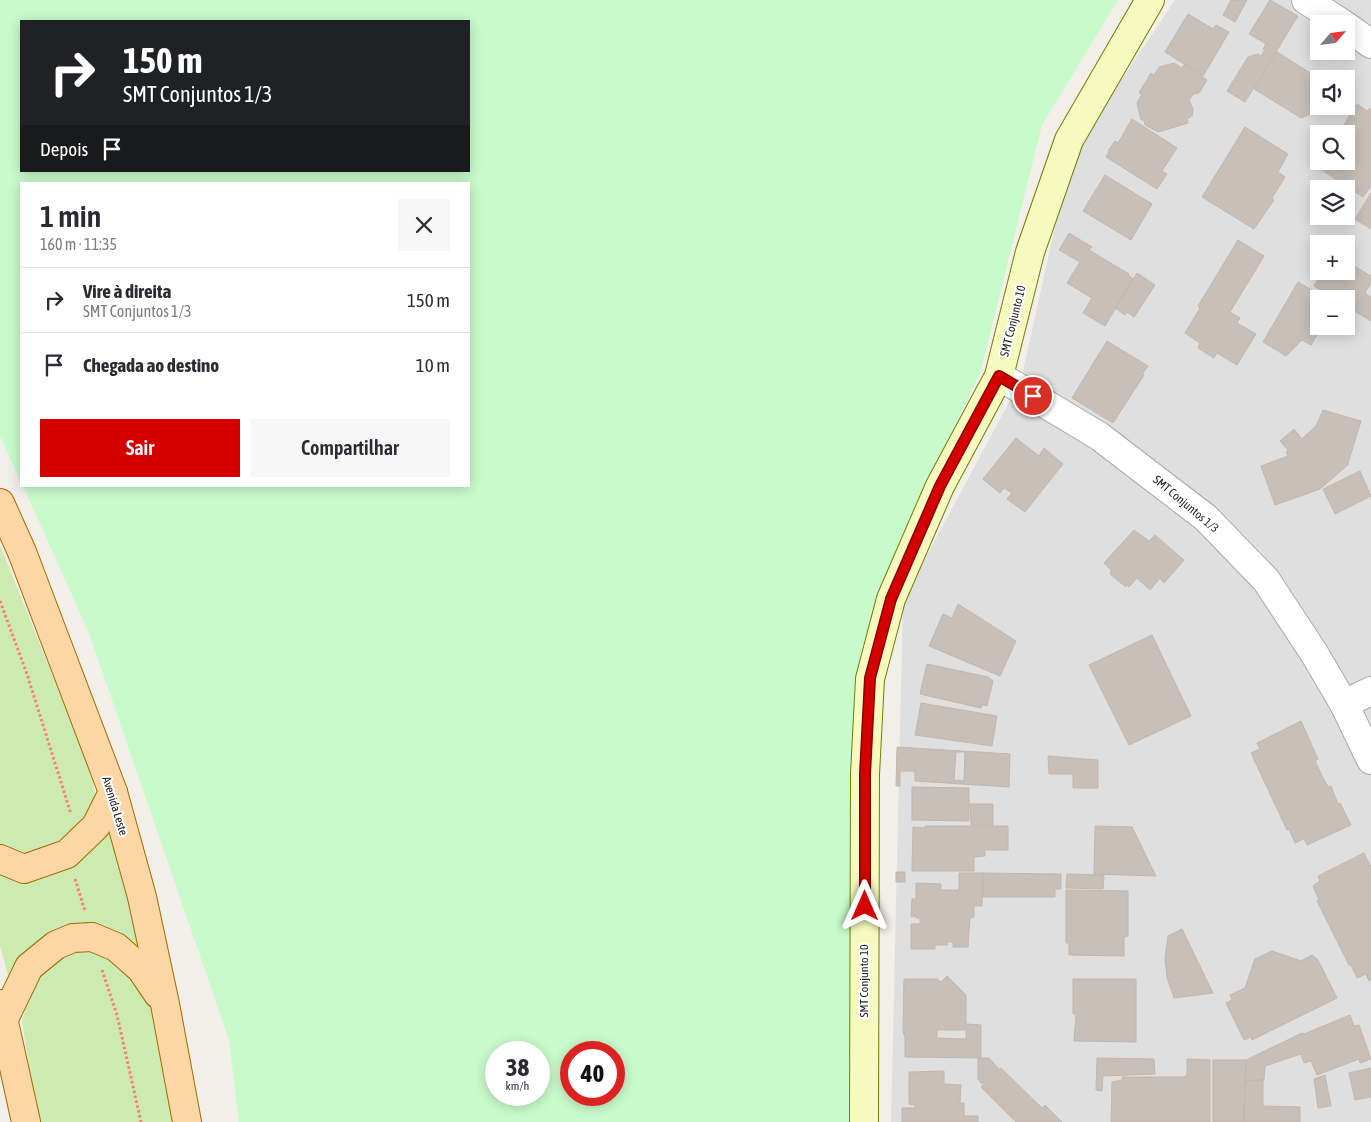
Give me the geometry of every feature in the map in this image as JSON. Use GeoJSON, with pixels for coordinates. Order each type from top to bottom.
{"type":"FeatureCollection","features":[{"type":"Feature","properties":{"kind":"main road","name":"Avenida Leste"},"geometry":{"type":"LineString","coordinates":[[0,503],[22,552],[113,792],[142,897],[165,1004],[187,1122]]}},
{"type":"Feature","properties":{"kind":"main road"},"geometry":{"type":"LineString","coordinates":[[0,859],[24,868],[67,854],[96,826],[113,792]]}},
{"type":"Feature","properties":{"kind":"main road"},"geometry":{"type":"LineString","coordinates":[[26,1122],[2,1012],[29,967],[56,945],[74,938],[92,937],[116,947],[141,969],[165,1004]]}},
{"type":"Feature","properties":{"kind":"street","name":"SMT Conjunto 10"},"geometry":{"type":"LineString","coordinates":[[864,1122],[865,774],[870,678],[891,599],[940,486],[999,376],[1030,252],[1069,140],[1150,0]]}},
{"type":"Feature","properties":{"kind":"street"},"geometry":{"type":"LineString","coordinates":[[1306,0],[1329,15]]}},
{"type":"Feature","properties":{"kind":"street"},"geometry":{"type":"LineString","coordinates":[[1355,32],[1371,44]]}},
{"type":"Feature","properties":{"kind":"street","name":"SMT Conjuntos 1/3"},"geometry":{"type":"LineString","coordinates":[[999,376],[1099,436],[1206,518],[1266,580],[1314,653],[1344,704],[1371,760]]}},
{"type":"Feature","properties":{"kind":"street"},"geometry":{"type":"LineString","coordinates":[[1344,704],[1371,691]]}},
{"type":"Feature","properties":{"kind":"shaded area"},"geometry":{"type":"Polygon","coordinates":[[[1175,0],[1371,0],[1371,1122],[891,1122],[903,600],[1021,380],[1071,155],[1175,0]]]}},
{"type":"Feature","properties":{"kind":"green space"},"geometry":{"type":"Polygon","coordinates":[[[0,0],[1118,0],[1042,125],[981,370],[880,589],[855,1122],[239,1122],[229,1040],[89,633],[23,487],[470,487],[470,182],[20,182],[20,481],[0,436],[0,0]]]}},
{"type":"Feature","properties":{"kind":"green space"},"geometry":{"type":"Polygon","coordinates":[[[0,545],[92,774],[101,832],[27,863],[0,846],[0,545]]]}},
{"type":"Feature","properties":{"kind":"green space"},"geometry":{"type":"Polygon","coordinates":[[[110,814],[150,965],[73,938],[32,972],[20,1019],[0,946],[0,850],[26,867],[110,814]]]}},
{"type":"Feature","properties":{"kind":"green space"},"geometry":{"type":"Polygon","coordinates":[[[74,940],[146,963],[174,1122],[38,1122],[22,1022],[34,974],[74,940]]]}},
{"type":"Feature","properties":{"kind":"building"},"geometry":{"type":"Polygon","coordinates":[[[1231,0],[1247,0],[1235,22],[1223,15],[1231,0]]]}},
{"type":"Feature","properties":{"kind":"building"},"geometry":{"type":"Polygon","coordinates":[[[1270,0],[1298,16],[1245,102],[1227,91],[1248,57],[1258,54],[1261,56],[1265,50],[1263,49],[1266,44],[1249,34],[1270,0]]]}},
{"type":"Feature","properties":{"kind":"building"},"geometry":{"type":"Polygon","coordinates":[[[1188,14],[1213,29],[1216,25],[1229,32],[1203,76],[1165,52],[1188,14]]]}},
{"type":"Feature","properties":{"kind":"building"},"geometry":{"type":"Polygon","coordinates":[[[1277,52],[1310,73],[1310,113],[1301,118],[1254,89],[1277,52]]]}},
{"type":"Feature","properties":{"kind":"building"},"geometry":{"type":"Polygon","coordinates":[[[1174,63],[1182,68],[1184,65],[1207,80],[1199,93],[1193,94],[1189,100],[1193,109],[1192,116],[1187,119],[1188,123],[1158,132],[1145,125],[1144,120],[1141,120],[1137,103],[1142,94],[1139,93],[1151,73],[1154,75],[1159,67],[1174,63]]]}},
{"type":"Feature","properties":{"kind":"building"},"geometry":{"type":"Polygon","coordinates":[[[1357,104],[1367,111],[1371,108],[1371,186],[1363,197],[1355,192],[1355,180],[1337,180],[1322,170],[1355,170],[1355,125],[1344,125],[1350,115],[1355,115],[1357,104]]]}},
{"type":"Feature","properties":{"kind":"building"},"geometry":{"type":"Polygon","coordinates":[[[1132,119],[1177,148],[1162,171],[1167,174],[1157,189],[1106,157],[1115,141],[1118,143],[1132,119]]]}},
{"type":"Feature","properties":{"kind":"building"},"geometry":{"type":"Polygon","coordinates":[[[1245,127],[1288,154],[1278,172],[1285,177],[1272,198],[1274,200],[1254,229],[1202,197],[1245,127]]]}},
{"type":"Feature","properties":{"kind":"building"},"geometry":{"type":"Polygon","coordinates":[[[1105,175],[1152,204],[1131,240],[1083,211],[1105,175]]]}},
{"type":"Feature","properties":{"kind":"building"},"geometry":{"type":"Polygon","coordinates":[[[1371,193],[1371,229],[1355,219],[1371,193]]]}},
{"type":"Feature","properties":{"kind":"building"},"geometry":{"type":"Polygon","coordinates":[[[1069,233],[1092,247],[1089,250],[1129,274],[1133,279],[1105,326],[1083,313],[1092,298],[1067,283],[1080,262],[1059,250],[1069,233]]]}},
{"type":"Feature","properties":{"kind":"building"},"geometry":{"type":"Polygon","coordinates":[[[1238,240],[1264,256],[1230,312],[1240,318],[1237,323],[1256,334],[1237,365],[1217,353],[1214,358],[1198,348],[1200,343],[1185,333],[1200,308],[1198,306],[1238,240]]]}},
{"type":"Feature","properties":{"kind":"building"},"geometry":{"type":"Polygon","coordinates":[[[1355,267],[1371,276],[1371,283],[1365,293],[1371,297],[1371,321],[1355,311],[1355,290],[1320,290],[1314,286],[1318,280],[1355,280],[1355,267]]]}},
{"type":"Feature","properties":{"kind":"building"},"geometry":{"type":"Polygon","coordinates":[[[1137,273],[1155,285],[1134,317],[1127,312],[1125,315],[1115,308],[1137,273]]]}},
{"type":"Feature","properties":{"kind":"building"},"geometry":{"type":"Polygon","coordinates":[[[1298,282],[1312,290],[1310,335],[1317,335],[1311,345],[1302,340],[1286,356],[1263,342],[1298,282]]]}},
{"type":"Feature","properties":{"kind":"building"},"geometry":{"type":"Polygon","coordinates":[[[1107,341],[1148,366],[1113,423],[1072,398],[1107,341]]]}},
{"type":"Feature","properties":{"kind":"building"},"geometry":{"type":"Polygon","coordinates":[[[1323,410],[1361,421],[1349,464],[1320,489],[1275,505],[1261,466],[1288,456],[1286,452],[1288,450],[1280,441],[1294,429],[1302,439],[1316,426],[1323,410]]]}},
{"type":"Feature","properties":{"kind":"building"},"geometry":{"type":"Polygon","coordinates":[[[1016,438],[1039,456],[1044,448],[1063,464],[1025,512],[1007,499],[1012,493],[1004,488],[1000,493],[983,479],[1016,438]]]}},
{"type":"Feature","properties":{"kind":"building"},"geometry":{"type":"Polygon","coordinates":[[[1360,471],[1371,496],[1335,514],[1323,489],[1360,471]]]}},
{"type":"Feature","properties":{"kind":"building"},"geometry":{"type":"Polygon","coordinates":[[[1134,530],[1149,541],[1155,535],[1184,560],[1164,583],[1160,578],[1150,590],[1137,578],[1129,587],[1127,585],[1126,587],[1110,574],[1111,570],[1104,563],[1134,530]]]}},
{"type":"Feature","properties":{"kind":"building"},"geometry":{"type":"Polygon","coordinates":[[[958,604],[1016,641],[1000,676],[929,646],[943,614],[952,618],[958,604]]]}},
{"type":"Feature","properties":{"kind":"building"},"geometry":{"type":"Polygon","coordinates":[[[1152,635],[1191,716],[1129,745],[1089,665],[1152,635]]]}},
{"type":"Feature","properties":{"kind":"building"},"geometry":{"type":"Polygon","coordinates":[[[927,664],[988,677],[993,681],[987,706],[982,705],[981,708],[920,694],[927,664]]]}},
{"type":"Feature","properties":{"kind":"building"},"geometry":{"type":"Polygon","coordinates":[[[921,703],[997,716],[992,746],[915,735],[921,703]]]}},
{"type":"Feature","properties":{"kind":"building"},"geometry":{"type":"Polygon","coordinates":[[[1301,721],[1318,759],[1315,761],[1323,778],[1328,787],[1331,786],[1338,804],[1340,803],[1351,825],[1307,845],[1304,839],[1295,843],[1289,829],[1287,830],[1251,753],[1260,749],[1257,743],[1301,721]]]}},
{"type":"Feature","properties":{"kind":"building"},"geometry":{"type":"Polygon","coordinates":[[[897,747],[1010,754],[1009,787],[915,781],[915,771],[900,771],[900,786],[896,786],[897,747]],[[956,752],[954,780],[964,781],[965,752],[956,752]]]}},
{"type":"Feature","properties":{"kind":"building"},"geometry":{"type":"Polygon","coordinates":[[[1048,756],[1098,760],[1098,788],[1073,788],[1073,774],[1049,774],[1048,756]]]}},
{"type":"Feature","properties":{"kind":"building"},"geometry":{"type":"Polygon","coordinates":[[[912,787],[969,788],[969,821],[912,820],[912,787]]]}},
{"type":"Feature","properties":{"kind":"building"},"geometry":{"type":"Polygon","coordinates":[[[970,804],[993,804],[993,825],[971,825],[970,804]]]}},
{"type":"Feature","properties":{"kind":"building"},"geometry":{"type":"Polygon","coordinates":[[[925,826],[1008,826],[1008,850],[985,850],[985,856],[974,857],[974,871],[912,871],[913,827],[925,828],[925,826]]]}},
{"type":"Feature","properties":{"kind":"building"},"geometry":{"type":"Polygon","coordinates":[[[1095,826],[1132,827],[1156,876],[1094,874],[1095,826]]]}},
{"type":"Feature","properties":{"kind":"building"},"geometry":{"type":"Polygon","coordinates":[[[1364,853],[1371,867],[1371,980],[1369,981],[1366,974],[1357,978],[1351,965],[1349,965],[1317,901],[1319,900],[1313,886],[1320,881],[1318,876],[1364,853]]]}},
{"type":"Feature","properties":{"kind":"building"},"geometry":{"type":"Polygon","coordinates":[[[896,872],[905,872],[905,882],[896,882],[896,872]]]}},
{"type":"Feature","properties":{"kind":"building"},"geometry":{"type":"Polygon","coordinates":[[[959,873],[983,873],[982,906],[974,906],[974,917],[970,918],[968,947],[953,947],[953,942],[948,942],[947,945],[935,945],[935,949],[911,949],[911,924],[920,924],[920,918],[916,918],[916,916],[911,917],[912,899],[916,899],[916,883],[941,884],[941,890],[959,890],[959,873]]]}},
{"type":"Feature","properties":{"kind":"building"},"geometry":{"type":"Polygon","coordinates":[[[983,873],[1061,874],[1061,889],[1055,889],[1055,897],[983,897],[983,873]]]}},
{"type":"Feature","properties":{"kind":"building"},"geometry":{"type":"Polygon","coordinates":[[[1067,874],[1104,875],[1103,889],[1066,888],[1067,874]]]}},
{"type":"Feature","properties":{"kind":"building"},"geometry":{"type":"Polygon","coordinates":[[[1066,890],[1128,891],[1128,936],[1124,937],[1124,956],[1069,955],[1069,943],[1066,943],[1066,890]]]}},
{"type":"Feature","properties":{"kind":"building"},"geometry":{"type":"Polygon","coordinates":[[[1182,929],[1213,993],[1174,998],[1167,977],[1165,958],[1168,936],[1182,929]]]}},
{"type":"Feature","properties":{"kind":"building"},"geometry":{"type":"Polygon","coordinates":[[[1272,951],[1301,961],[1312,955],[1318,960],[1337,998],[1252,1040],[1251,1037],[1244,1040],[1226,1003],[1232,1000],[1230,995],[1245,988],[1255,959],[1272,951]]]}},
{"type":"Feature","properties":{"kind":"building"},"geometry":{"type":"Polygon","coordinates":[[[947,976],[966,995],[966,1024],[981,1025],[981,1058],[905,1057],[905,1035],[903,1029],[904,979],[937,979],[941,982],[947,976]],[[937,1030],[937,1038],[966,1039],[966,1030],[937,1030]]]}},
{"type":"Feature","properties":{"kind":"building"},"geometry":{"type":"Polygon","coordinates":[[[1073,979],[1136,979],[1136,1042],[1074,1041],[1076,1014],[1073,1014],[1073,979]]]}},
{"type":"Feature","properties":{"kind":"building"},"geometry":{"type":"Polygon","coordinates":[[[1350,1015],[1354,1026],[1359,1025],[1371,1059],[1360,1063],[1359,1059],[1317,1075],[1311,1061],[1304,1063],[1301,1054],[1265,1066],[1264,1080],[1245,1081],[1246,1060],[1302,1033],[1304,1034],[1350,1015]]]}},
{"type":"Feature","properties":{"kind":"building"},"geometry":{"type":"Polygon","coordinates":[[[978,1058],[989,1058],[999,1069],[982,1084],[978,1079],[978,1058]]]}},
{"type":"Feature","properties":{"kind":"building"},"geometry":{"type":"Polygon","coordinates":[[[1097,1058],[1154,1059],[1155,1074],[1103,1076],[1102,1091],[1096,1090],[1097,1058]]]}},
{"type":"Feature","properties":{"kind":"building"},"geometry":{"type":"Polygon","coordinates":[[[1187,1059],[1210,1060],[1210,1122],[1111,1122],[1112,1082],[1122,1080],[1122,1077],[1185,1077],[1187,1075],[1187,1059]]]}},
{"type":"Feature","properties":{"kind":"building"},"geometry":{"type":"Polygon","coordinates":[[[1213,1060],[1246,1060],[1244,1122],[1213,1122],[1213,1060]]]}},
{"type":"Feature","properties":{"kind":"building"},"geometry":{"type":"Polygon","coordinates":[[[1001,1068],[1042,1108],[1045,1105],[1062,1122],[1016,1122],[981,1087],[1001,1068]]]}},
{"type":"Feature","properties":{"kind":"building"},"geometry":{"type":"Polygon","coordinates":[[[1371,1068],[1371,1097],[1355,1100],[1349,1073],[1371,1068]]]}},
{"type":"Feature","properties":{"kind":"building"},"geometry":{"type":"Polygon","coordinates":[[[944,1071],[944,1084],[961,1085],[960,1103],[964,1103],[964,1116],[978,1116],[978,1122],[902,1122],[902,1108],[915,1108],[915,1105],[909,1104],[909,1072],[944,1071]]]}},
{"type":"Feature","properties":{"kind":"building"},"geometry":{"type":"Polygon","coordinates":[[[1325,1075],[1331,1106],[1318,1108],[1314,1079],[1325,1075]]]}},
{"type":"Feature","properties":{"kind":"building"},"geometry":{"type":"Polygon","coordinates":[[[1263,1080],[1263,1106],[1300,1107],[1300,1122],[1244,1122],[1245,1081],[1263,1080]]]}},
{"type":"Feature","properties":{"kind":"route"},"geometry":{"type":"LineString","coordinates":[[865,906],[865,774],[870,678],[891,599],[940,486],[999,376],[1033,396]]}}]}
